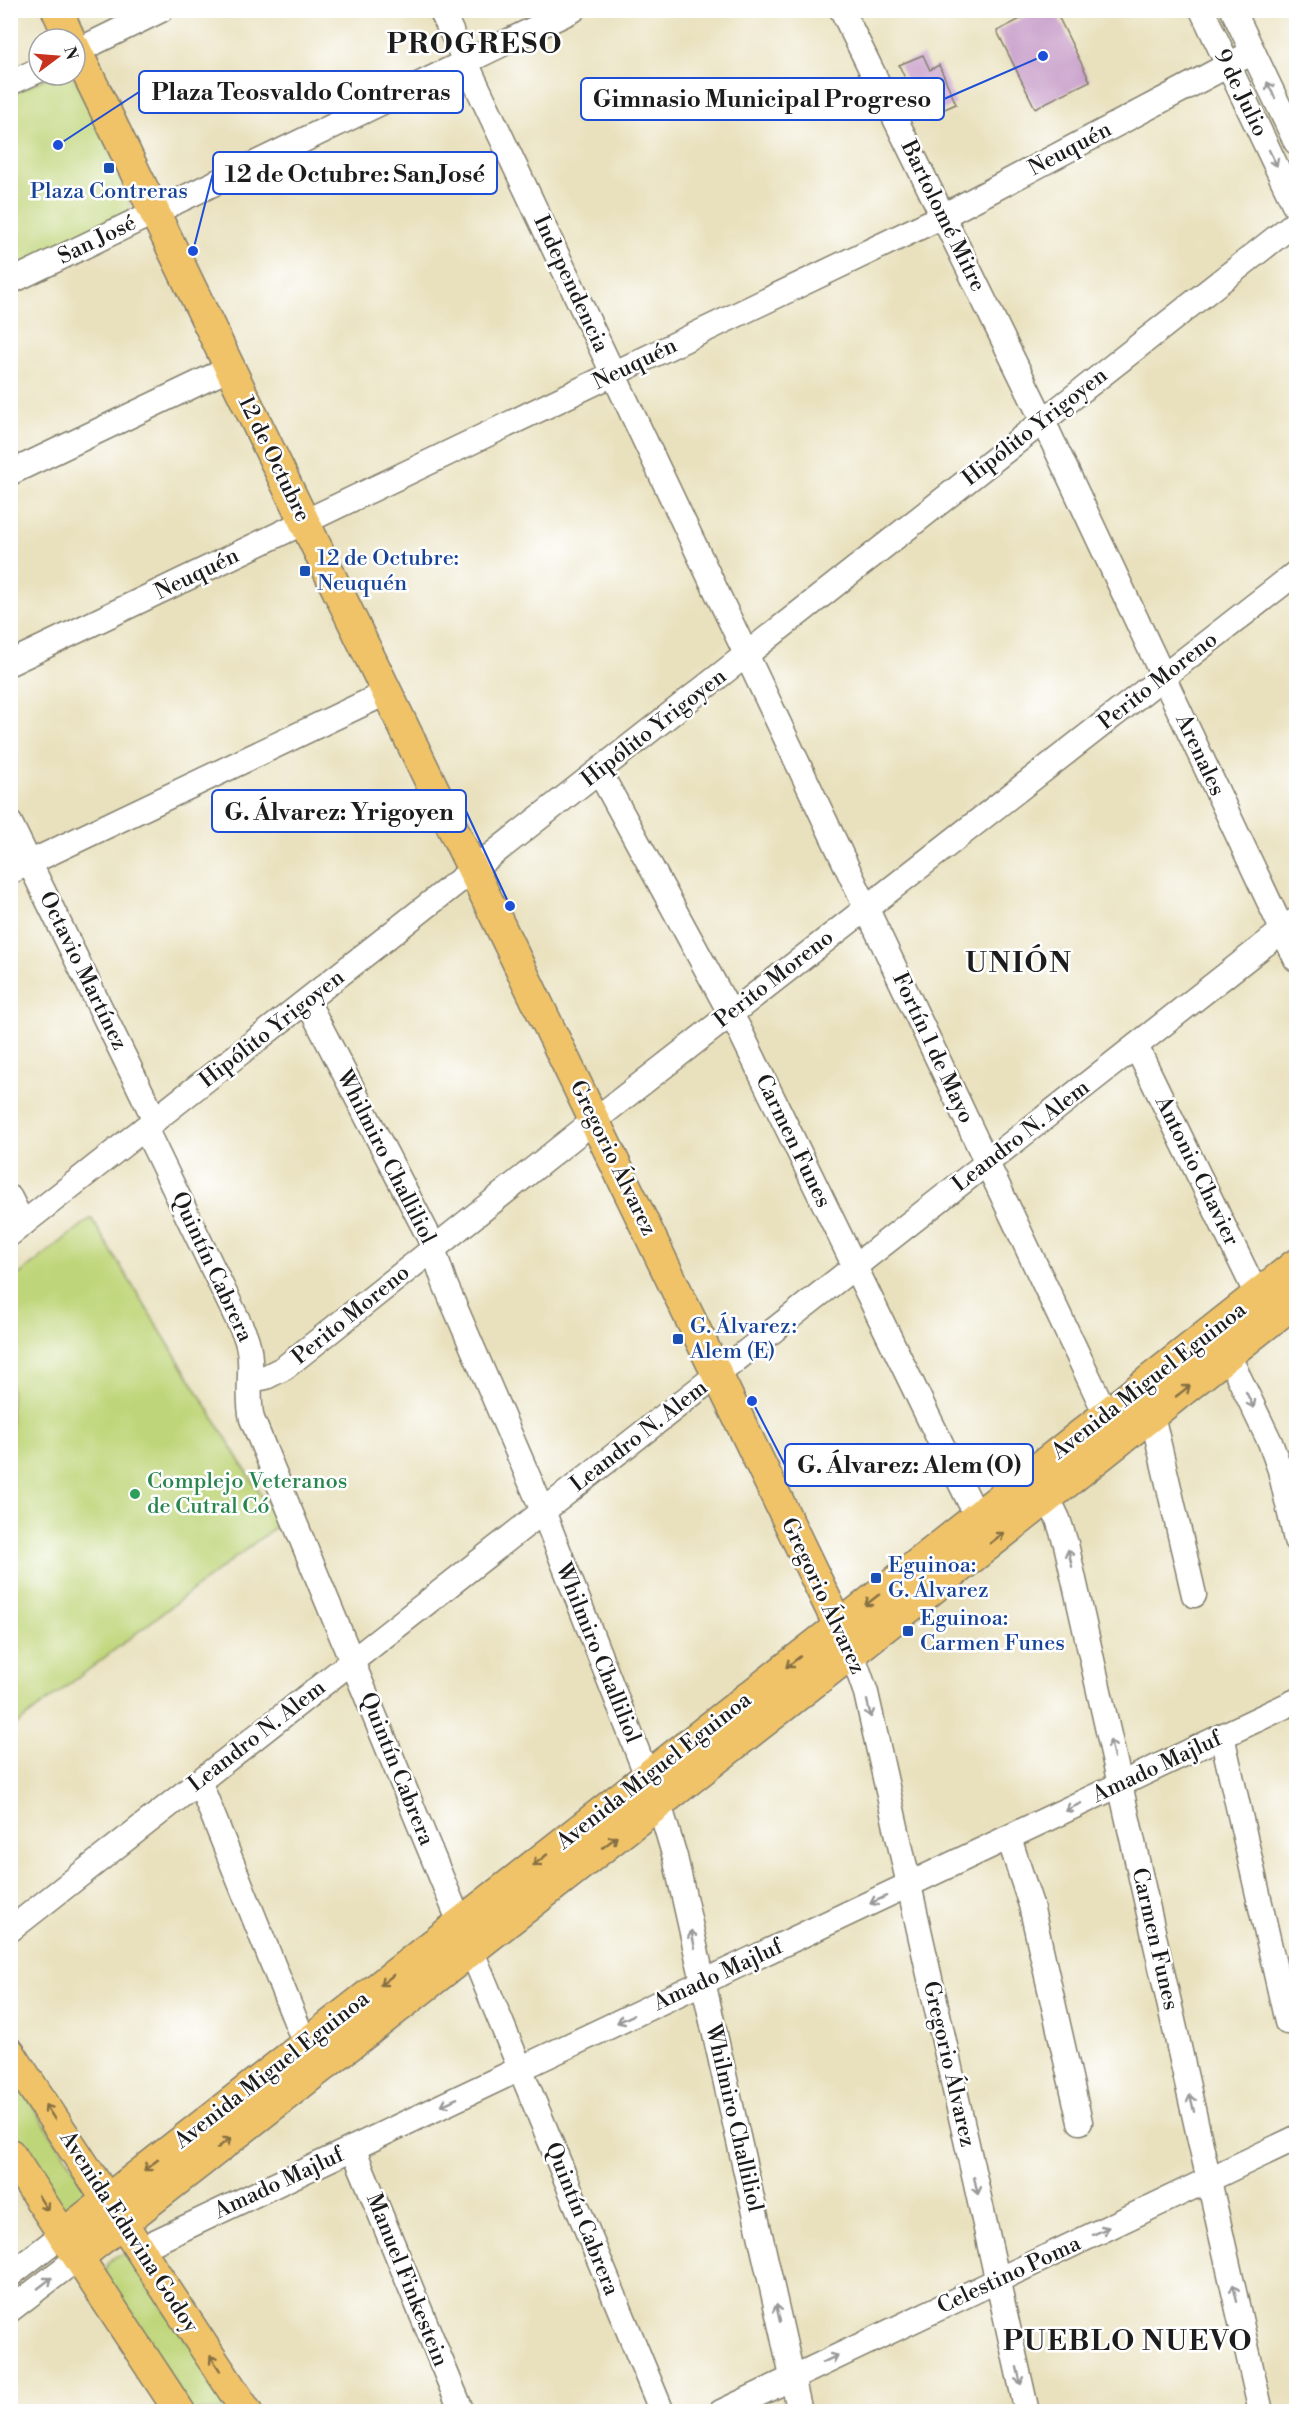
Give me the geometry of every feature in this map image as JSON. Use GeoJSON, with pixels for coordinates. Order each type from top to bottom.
{"type":"FeatureCollection","features":[{"type":"Feature","properties":{"kind":"main road","name":"12 de Octubre"},"geometry":{"type":"LineString","coordinates":[[57,10],[65,27]]}},
{"type":"Feature","properties":{"kind":"main road","name":"12 de Octubre"},"geometry":{"type":"LineString","coordinates":[[87,74],[474,869]]}},
{"type":"Feature","properties":{"kind":"main road","name":"Gregorio Álvarez"},"geometry":{"type":"LineString","coordinates":[[474,869],[852,1653]]}},
{"type":"Feature","properties":{"kind":"main road","name":"Avenida Miguel Eguinoa"},"geometry":{"type":"LineString","coordinates":[[115,2211],[305,2044],[839,1626],[1296,1264]]}},
{"type":"Feature","properties":{"kind":"main road","name":"Avenida Miguel Eguinoa"},"geometry":{"type":"LineString","coordinates":[[71,2245],[471,1950],[852,1653],[1296,1301]]}},
{"type":"Feature","properties":{"kind":"main road","name":"Avenida Eduvina Godoy"},"geometry":{"type":"LineString","coordinates":[[10,2053],[247,2412]]}},
{"type":"Feature","properties":{"kind":"main road"},"geometry":{"type":"LineString","coordinates":[[10,2154],[180,2412]]}},
{"type":"Feature","properties":{"kind":"street"},"geometry":{"type":"LineString","coordinates":[[87,42],[161,10]]}},
{"type":"Feature","properties":{"kind":"street","name":"Independencia"},"geometry":{"type":"LineString","coordinates":[[441,10],[746,655]]}},
{"type":"Feature","properties":{"kind":"street","name":"San José"},"geometry":{"type":"LineString","coordinates":[[10,282],[573,10]]}},
{"type":"Feature","properties":{"kind":"street","name":"Bartolomé Mitre"},"geometry":{"type":"LineString","coordinates":[[842,10],[1043,421]]}},
{"type":"Feature","properties":{"kind":"street","name":"9 de Julio"},"geometry":{"type":"LineString","coordinates":[[1202,10],[1296,208]]}},
{"type":"Feature","properties":{"kind":"street","name":"9 de Julio"},"geometry":{"type":"LineString","coordinates":[[1233,10],[1296,142]]}},
{"type":"Feature","properties":{"kind":"street","name":"Neuquén"},"geometry":{"type":"LineString","coordinates":[[10,663],[943,216],[1253,52]]}},
{"type":"Feature","properties":{"kind":"street"},"geometry":{"type":"LineString","coordinates":[[10,84],[27,76]]}},
{"type":"Feature","properties":{"kind":"street","name":"Hipólito Yrigoyen"},"geometry":{"type":"LineString","coordinates":[[17,1229],[1296,222]]}},
{"type":"Feature","properties":{"kind":"street"},"geometry":{"type":"LineString","coordinates":[[10,473],[230,368]]}},
{"type":"Feature","properties":{"kind":"street","name":"Arenales"},"geometry":{"type":"LineString","coordinates":[[1043,421],[1163,676],[1290,925],[1296,959]]}},
{"type":"Feature","properties":{"kind":"street","name":"Perito Moreno"},"geometry":{"type":"LineString","coordinates":[[250,1380],[266,1377],[284,1368],[866,907],[1296,573]]}},
{"type":"Feature","properties":{"kind":"street","name":"Fortín 1 de Mayo"},"geometry":{"type":"LineString","coordinates":[[746,655],[1119,1442]]}},
{"type":"Feature","properties":{"kind":"street"},"geometry":{"type":"LineString","coordinates":[[20,868],[388,692]]}},
{"type":"Feature","properties":{"kind":"street","name":"Carmen Funes"},"geometry":{"type":"LineString","coordinates":[[599,771],[730,1014],[977,1517]]}},
{"type":"Feature","properties":{"kind":"street","name":"Octavio Martínez"},"geometry":{"type":"LineString","coordinates":[[10,823],[20,868],[150,1124]]}},
{"type":"Feature","properties":{"kind":"street","name":"Leandro N. Alem"},"geometry":{"type":"LineString","coordinates":[[10,1930],[1290,925]]}},
{"type":"Feature","properties":{"kind":"street","name":"Whilmiro Challiliol"},"geometry":{"type":"LineString","coordinates":[[307,1001],[422,1221],[445,1284],[543,1511],[658,1804],[673,1850],[800,2412]]}},
{"type":"Feature","properties":{"kind":"street","name":"Antonio Chavier"},"geometry":{"type":"LineString","coordinates":[[1136,1046],[1257,1295]]}},
{"type":"Feature","properties":{"kind":"street","name":"Quintín Cabrera"},"geometry":{"type":"LineString","coordinates":[[150,1124],[251,1348],[250,1409],[252,1419],[662,2412]]}},
{"type":"Feature","properties":{"kind":"street"},"geometry":{"type":"LineString","coordinates":[[10,1198],[17,1229]]}},
{"type":"Feature","properties":{"kind":"street"},"geometry":{"type":"LineString","coordinates":[[1215,1328],[1276,1456],[1296,1540]]}},
{"type":"Feature","properties":{"kind":"street"},"geometry":{"type":"LineString","coordinates":[[1152,1415],[1194,1595]]}},
{"type":"Feature","properties":{"kind":"street","name":"Carmen Funes"},"geometry":{"type":"LineString","coordinates":[[1035,1471],[1064,1536],[1262,2412]]}},
{"type":"Feature","properties":{"kind":"street","name":"Gregorio Álvarez"},"geometry":{"type":"LineString","coordinates":[[852,1653],[866,1693],[1027,2412]]}},
{"type":"Feature","properties":{"kind":"street","name":"Amado Majluf"},"geometry":{"type":"LineString","coordinates":[[140,2249],[1296,1701]]}},
{"type":"Feature","properties":{"kind":"street"},"geometry":{"type":"LineString","coordinates":[[1222,1736],[1287,2022]]}},
{"type":"Feature","properties":{"kind":"street"},"geometry":{"type":"LineString","coordinates":[[200,1781],[305,2044]]}},
{"type":"Feature","properties":{"kind":"street"},"geometry":{"type":"LineString","coordinates":[[1009,1838],[1031,1905],[1080,2122]]}},
{"type":"Feature","properties":{"kind":"street","name":"Celestino Poma"},"geometry":{"type":"LineString","coordinates":[[721,2412],[1296,2138]]}},
{"type":"Feature","properties":{"kind":"street","name":"Manuel Finkestein"},"geometry":{"type":"LineString","coordinates":[[353,2148],[462,2412]]}},
{"type":"Feature","properties":{"kind":"street","name":"Avenida Miguel Eguinoa"},"geometry":{"type":"LineString","coordinates":[[10,2275],[71,2245]]}},
{"type":"Feature","properties":{"kind":"street","name":"Avenida Miguel Eguinoa"},"geometry":{"type":"LineString","coordinates":[[10,2310],[71,2245]]}},
{"type":"Feature","properties":{"kind":"green space"},"geometry":{"type":"Polygon","coordinates":[[[27,87],[80,87],[129,194],[130,211],[11,271],[11,95],[27,87]]]}},
{"type":"Feature","properties":{"kind":"green space","name":"Complejo Veteranos de Cutral Có"},"geometry":{"type":"Polygon","coordinates":[[[91,1218],[279,1524],[11,1729],[11,1281],[91,1218]]]}},
{"type":"Feature","properties":{"kind":"green space"},"geometry":{"type":"Polygon","coordinates":[[[10,2072],[87,2188],[87,2199],[71,2211],[56,2204],[11,2137],[10,2072]]]}},
{"type":"Feature","properties":{"kind":"green space"},"geometry":{"type":"Polygon","coordinates":[[[125,2254],[237,2411],[192,2411],[105,2274],[111,2260],[125,2254]]]}},
{"type":"Feature","properties":{"kind":"building"},"geometry":{"type":"Polygon","coordinates":[[[1038,10],[1055,10],[1090,81],[1035,108],[997,31],[1038,10]]]}},
{"type":"Feature","properties":{"kind":"building"},"geometry":{"type":"Polygon","coordinates":[[[923,55],[930,70],[939,65],[956,104],[931,115],[922,95],[914,98],[899,65],[923,55]]]}},
{"type":"Feature","properties":{"kind":"place","name":"Gimnasio Municipal Progreso"},"geometry":{"type":"Point","coordinates":[1043,56]}},
{"type":"Feature","properties":{"kind":"place","name":"Plaza Teosvaldo Contreras"},"geometry":{"type":"Point","coordinates":[58,145]}},
{"type":"Feature","properties":{"kind":"place","name":"Plaza Contreras"},"geometry":{"type":"Point","coordinates":[109,168]}},
{"type":"Feature","properties":{"kind":"place","name":"12 de Octubre: San José"},"geometry":{"type":"Point","coordinates":[193,251]}},
{"type":"Feature","properties":{"kind":"place","name":"12 de Octubre: Neuquén"},"geometry":{"type":"Point","coordinates":[305,571]}},
{"type":"Feature","properties":{"kind":"place","name":"G. Álvarez: Yrigoyen"},"geometry":{"type":"Point","coordinates":[510,906]}},
{"type":"Feature","properties":{"kind":"place","name":"G. Álvarez: Alem (E)"},"geometry":{"type":"Point","coordinates":[678,1339]}},
{"type":"Feature","properties":{"kind":"place","name":"G. Álvarez: Alem (O)"},"geometry":{"type":"Point","coordinates":[752,1401]}},
{"type":"Feature","properties":{"kind":"place","name":"Complejo Veteranos de Cutral Có"},"geometry":{"type":"Point","coordinates":[135,1494]}},
{"type":"Feature","properties":{"kind":"place","name":"Eguinoa: G. Álvarez"},"geometry":{"type":"Point","coordinates":[876,1578]}},
{"type":"Feature","properties":{"kind":"place","name":"Eguinoa: Carmen Funes"},"geometry":{"type":"Point","coordinates":[908,1631]}},
{"type":"Feature","properties":{"kind":"district","name":"PROGRESO"},"geometry":{"type":"Point","coordinates":[475,44]}},
{"type":"Feature","properties":{"kind":"district","name":"UNIÓN"},"geometry":{"type":"Point","coordinates":[1019,963]}},
{"type":"Feature","properties":{"kind":"district","name":"PUEBLO NUEVO"},"geometry":{"type":"Point","coordinates":[1128,2341]}}]}
